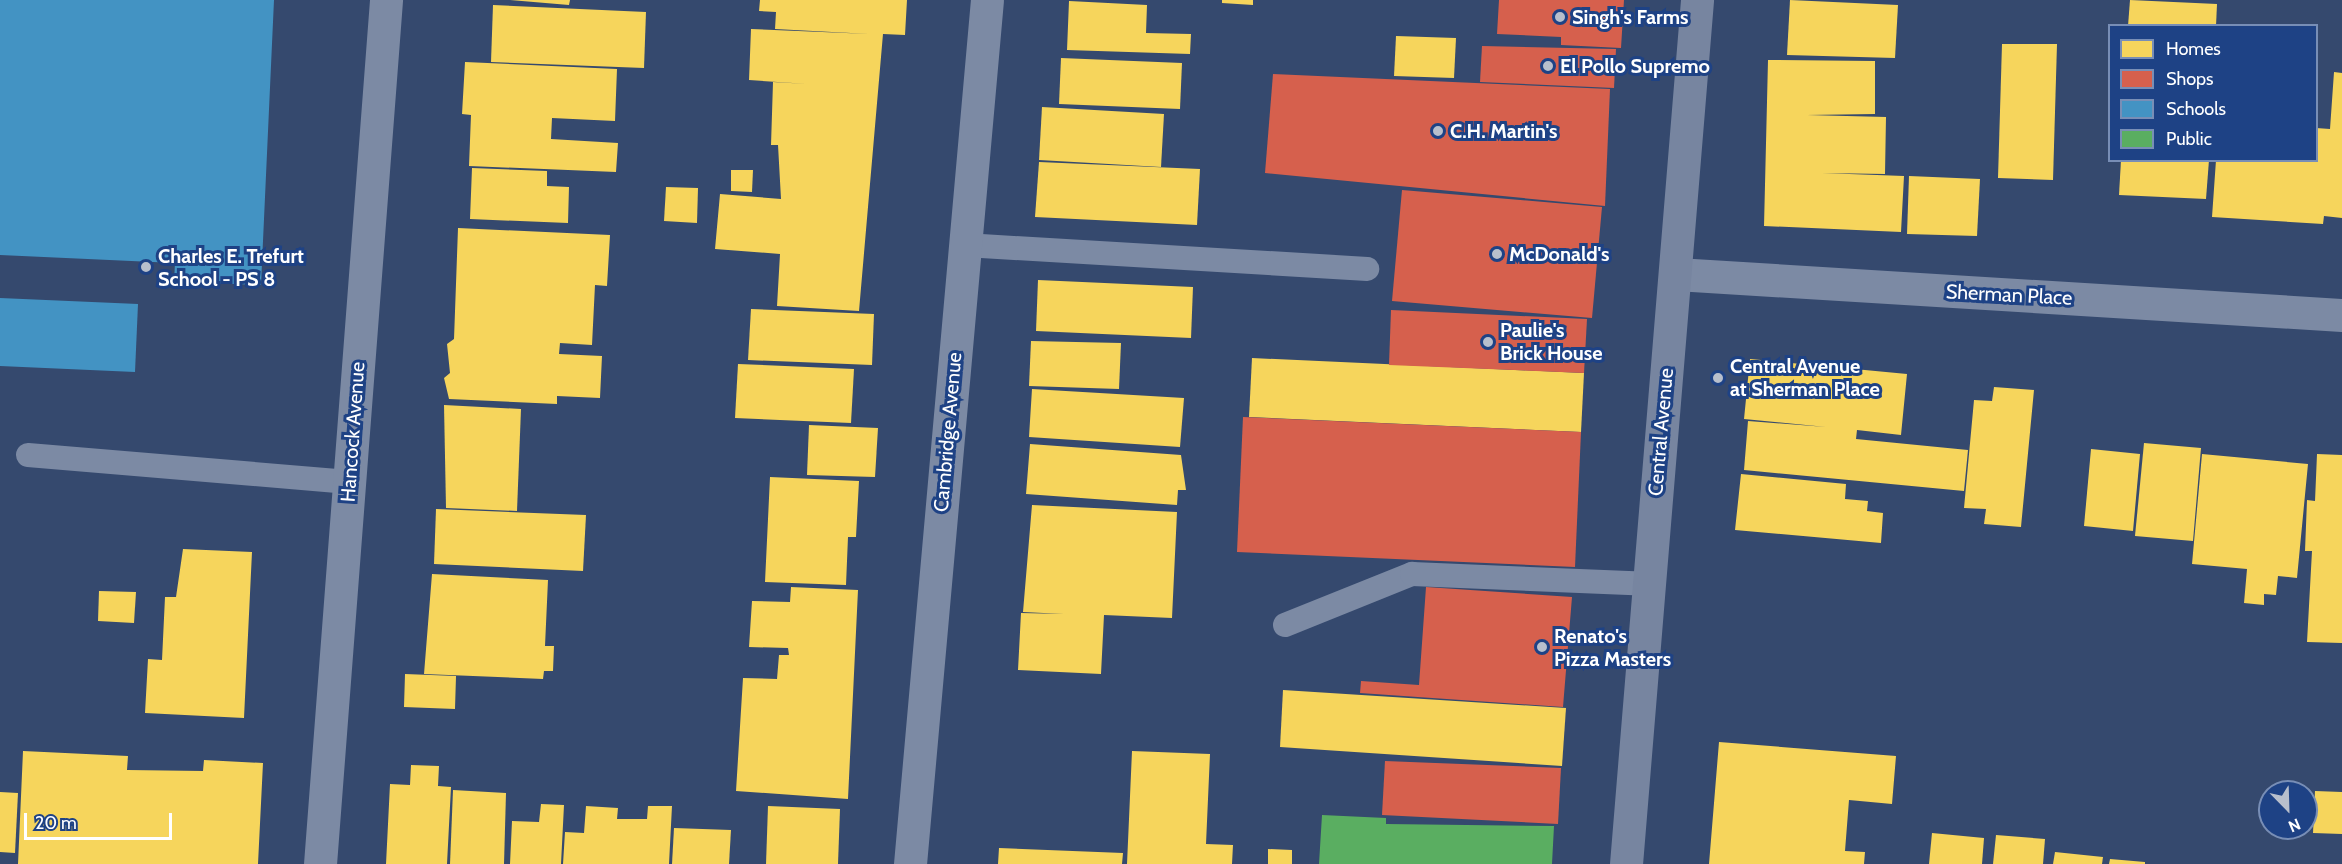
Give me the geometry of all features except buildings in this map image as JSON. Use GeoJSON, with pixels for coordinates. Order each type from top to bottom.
{"type":"FeatureCollection","features":[{"type":"Feature","properties":{"kind":"main road","name":"Central Avenue"},"geometry":{"type":"LineString","coordinates":[[1626,864],[1647,584],[1676,274],[1697,0]]}},
{"type":"Feature","properties":{"kind":"street","name":"Hancock Avenue"},"geometry":{"type":"LineString","coordinates":[[320,864],[386,0]]}},
{"type":"Feature","properties":{"kind":"street","name":"Cambridge Avenue"},"geometry":{"type":"LineString","coordinates":[[910,864],[987,0]]}},
{"type":"Feature","properties":{"kind":"street","name":"Sherman Place"},"geometry":{"type":"LineString","coordinates":[[1676,274],[2342,315]]}},
{"type":"Feature","properties":{"kind":"lane"},"geometry":{"type":"LineString","coordinates":[[965,244],[1366,270]]}},
{"type":"Feature","properties":{"kind":"lane"},"geometry":{"type":"LineString","coordinates":[[28,455],[349,482]]}},
{"type":"Feature","properties":{"kind":"lane"},"geometry":{"type":"LineString","coordinates":[[1285,625],[1412,574],[1647,584]]}},
{"type":"Feature","properties":{"kind":"place","name":"Singh's Farms"},"geometry":{"type":"Point","coordinates":[1560,17]}},
{"type":"Feature","properties":{"kind":"place","name":"El Pollo Supremo"},"geometry":{"type":"Point","coordinates":[1548,66]}},
{"type":"Feature","properties":{"kind":"place","name":"C.H. Martin's"},"geometry":{"type":"Point","coordinates":[1438,131]}},
{"type":"Feature","properties":{"kind":"place","name":"McDonald's"},"geometry":{"type":"Point","coordinates":[1497,254]}},
{"type":"Feature","properties":{"kind":"place","name":"Charles E. Trefurt School - PS 8"},"geometry":{"type":"Point","coordinates":[146,267]}},
{"type":"Feature","properties":{"kind":"place","name":"Paulie's Brick House"},"geometry":{"type":"Point","coordinates":[1488,342]}},
{"type":"Feature","properties":{"kind":"place","name":"Central Avenue at Sherman Place"},"geometry":{"type":"Point","coordinates":[1718,378]}},
{"type":"Feature","properties":{"kind":"place","name":"Renato's Pizza Masters"},"geometry":{"type":"Point","coordinates":[1542,647]}}]}
